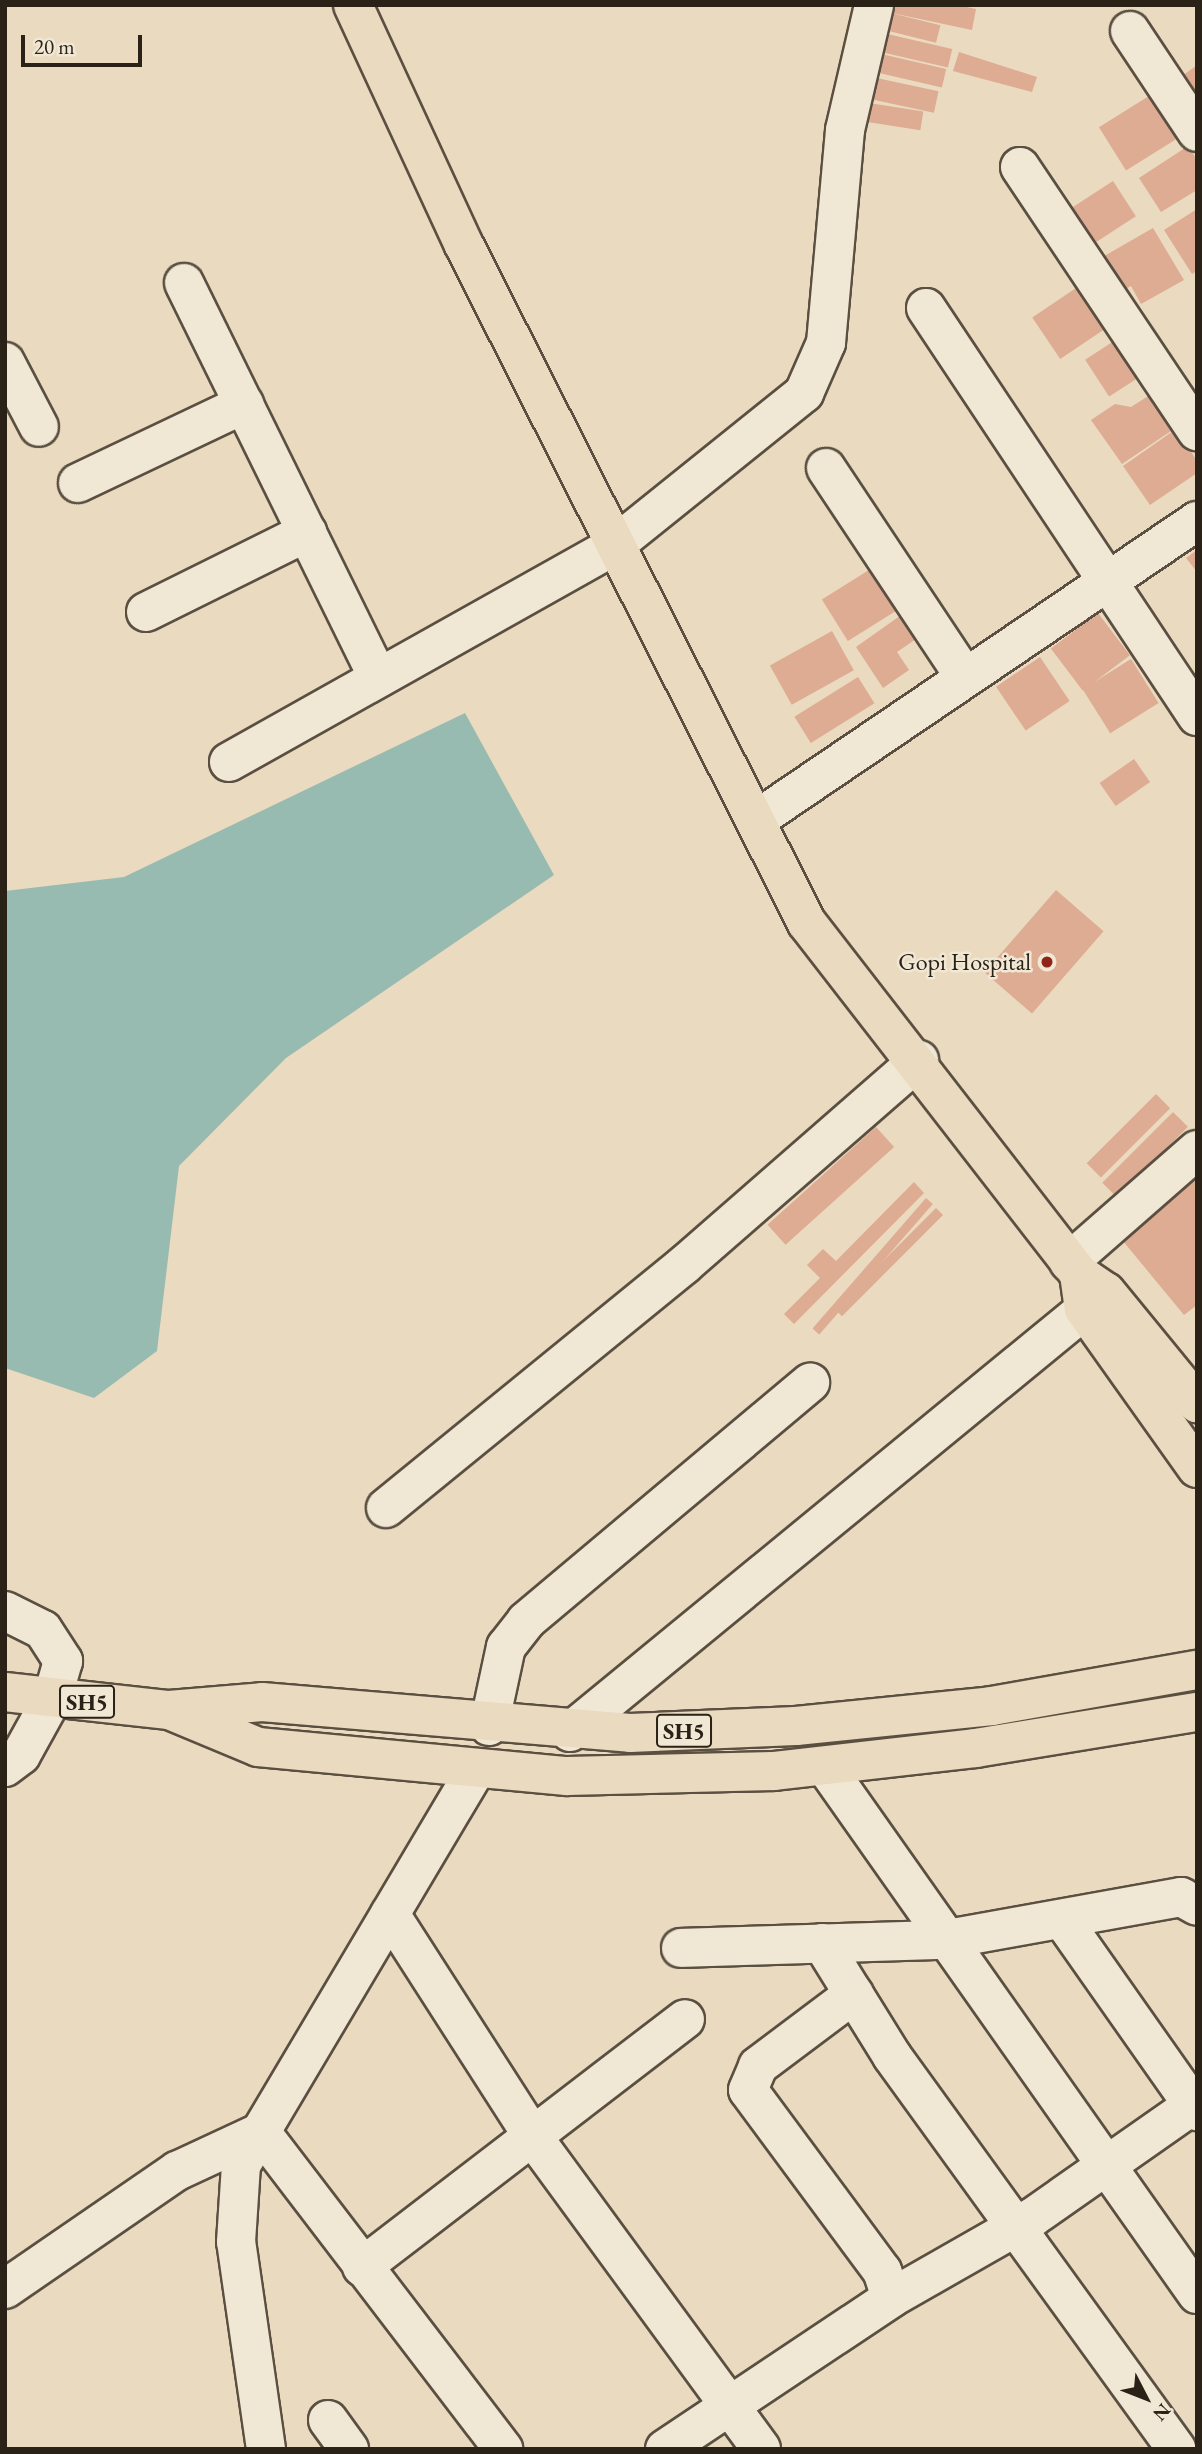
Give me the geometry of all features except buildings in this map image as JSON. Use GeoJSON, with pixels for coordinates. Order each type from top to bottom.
{"type":"FeatureCollection","features":[{"type":"Feature","properties":{"kind":"main road"},"geometry":{"type":"LineString","coordinates":[[353,5],[464,245],[807,923],[919,1060],[1084,1284],[1197,1468]]}},
{"type":"Feature","properties":{"kind":"main road"},"geometry":{"type":"LineString","coordinates":[[1084,1284],[1197,1403]]}},
{"type":"Feature","properties":{"kind":"main road","name":"SH5"},"geometry":{"type":"LineString","coordinates":[[5,1692],[169,1710],[262,1702],[570,1732],[809,1725],[992,1706],[1197,1670]]}},
{"type":"Feature","properties":{"kind":"main road","name":"SH5"},"geometry":{"type":"LineString","coordinates":[[169,1710],[258,1747],[475,1771],[567,1776],[825,1766],[1197,1712]]}},
{"type":"Feature","properties":{"kind":"street"},"geometry":{"type":"LineString","coordinates":[[229,762],[615,545],[778,420],[820,369],[845,130],[874,5]]}},
{"type":"Feature","properties":{"kind":"street"},"geometry":{"type":"LineString","coordinates":[[1130,31],[1197,132]]}},
{"type":"Feature","properties":{"kind":"street"},"geometry":{"type":"LineString","coordinates":[[1020,167],[1197,431]]}},
{"type":"Feature","properties":{"kind":"street"},"geometry":{"type":"LineString","coordinates":[[184,283],[378,678]]}},
{"type":"Feature","properties":{"kind":"street"},"geometry":{"type":"LineString","coordinates":[[926,308],[1197,716]]}},
{"type":"Feature","properties":{"kind":"street"},"geometry":{"type":"LineString","coordinates":[[5,362],[39,426]]}},
{"type":"Feature","properties":{"kind":"street"},"geometry":{"type":"LineString","coordinates":[[78,483],[244,404]]}},
{"type":"Feature","properties":{"kind":"street"},"geometry":{"type":"LineString","coordinates":[[826,468],[965,677]]}},
{"type":"Feature","properties":{"kind":"street"},"geometry":{"type":"LineString","coordinates":[[756,821],[1105,579],[1197,521]]}},
{"type":"Feature","properties":{"kind":"street"},"geometry":{"type":"LineString","coordinates":[[146,612],[307,532]]}},
{"type":"Feature","properties":{"kind":"street"},"geometry":{"type":"LineString","coordinates":[[386,1508],[684,1265],[919,1060]]}},
{"type":"Feature","properties":{"kind":"street"},"geometry":{"type":"LineString","coordinates":[[570,1732],[1084,1284],[1197,1150]]}},
{"type":"Feature","properties":{"kind":"street"},"geometry":{"type":"LineString","coordinates":[[489,1726],[506,1647],[526,1621],[810,1383]]}},
{"type":"Feature","properties":{"kind":"street"},"geometry":{"type":"LineString","coordinates":[[5,1611],[59,1646],[63,1661],[53,1697],[21,1755],[5,1767]]}},
{"type":"Feature","properties":{"kind":"street"},"geometry":{"type":"LineString","coordinates":[[825,1766],[942,1940],[1197,2294]]}},
{"type":"Feature","properties":{"kind":"street"},"geometry":{"type":"LineString","coordinates":[[266,2449],[236,2242],[241,2165],[475,1771]]}},
{"type":"Feature","properties":{"kind":"street"},"geometry":{"type":"LineString","coordinates":[[681,1948],[942,1940],[1181,1897],[1197,1906]]}},
{"type":"Feature","properties":{"kind":"street"},"geometry":{"type":"LineString","coordinates":[[390,1914],[533,2137],[761,2449]]}},
{"type":"Feature","properties":{"kind":"street"},"geometry":{"type":"LineString","coordinates":[[665,2449],[727,2404],[891,2298],[1014,2229],[1103,2164],[1195,2106],[1062,1919]]}},
{"type":"Feature","properties":{"kind":"street"},"geometry":{"type":"LineString","coordinates":[[822,1943],[853,1994],[1014,2229],[1177,2449]]}},
{"type":"Feature","properties":{"kind":"street"},"geometry":{"type":"LineString","coordinates":[[853,1994],[758,2066],[748,2090],[882,2271],[891,2298]]}},
{"type":"Feature","properties":{"kind":"street"},"geometry":{"type":"LineString","coordinates":[[362,2267],[685,2020]]}},
{"type":"Feature","properties":{"kind":"street"},"geometry":{"type":"LineString","coordinates":[[261,2132],[503,2449]]}},
{"type":"Feature","properties":{"kind":"street"},"geometry":{"type":"LineString","coordinates":[[5,2290],[177,2171],[261,2132]]}},
{"type":"Feature","properties":{"kind":"water"},"geometry":{"type":"Polygon","coordinates":[[[465,713],[554,875],[286,1058],[179,1166],[157,1351],[94,1398],[5,1368],[5,891],[124,877],[465,713]]]}},
{"type":"Feature","properties":{"kind":"place","name":"Gopi Hospital"},"geometry":{"type":"Point","coordinates":[1047,962]}}]}
